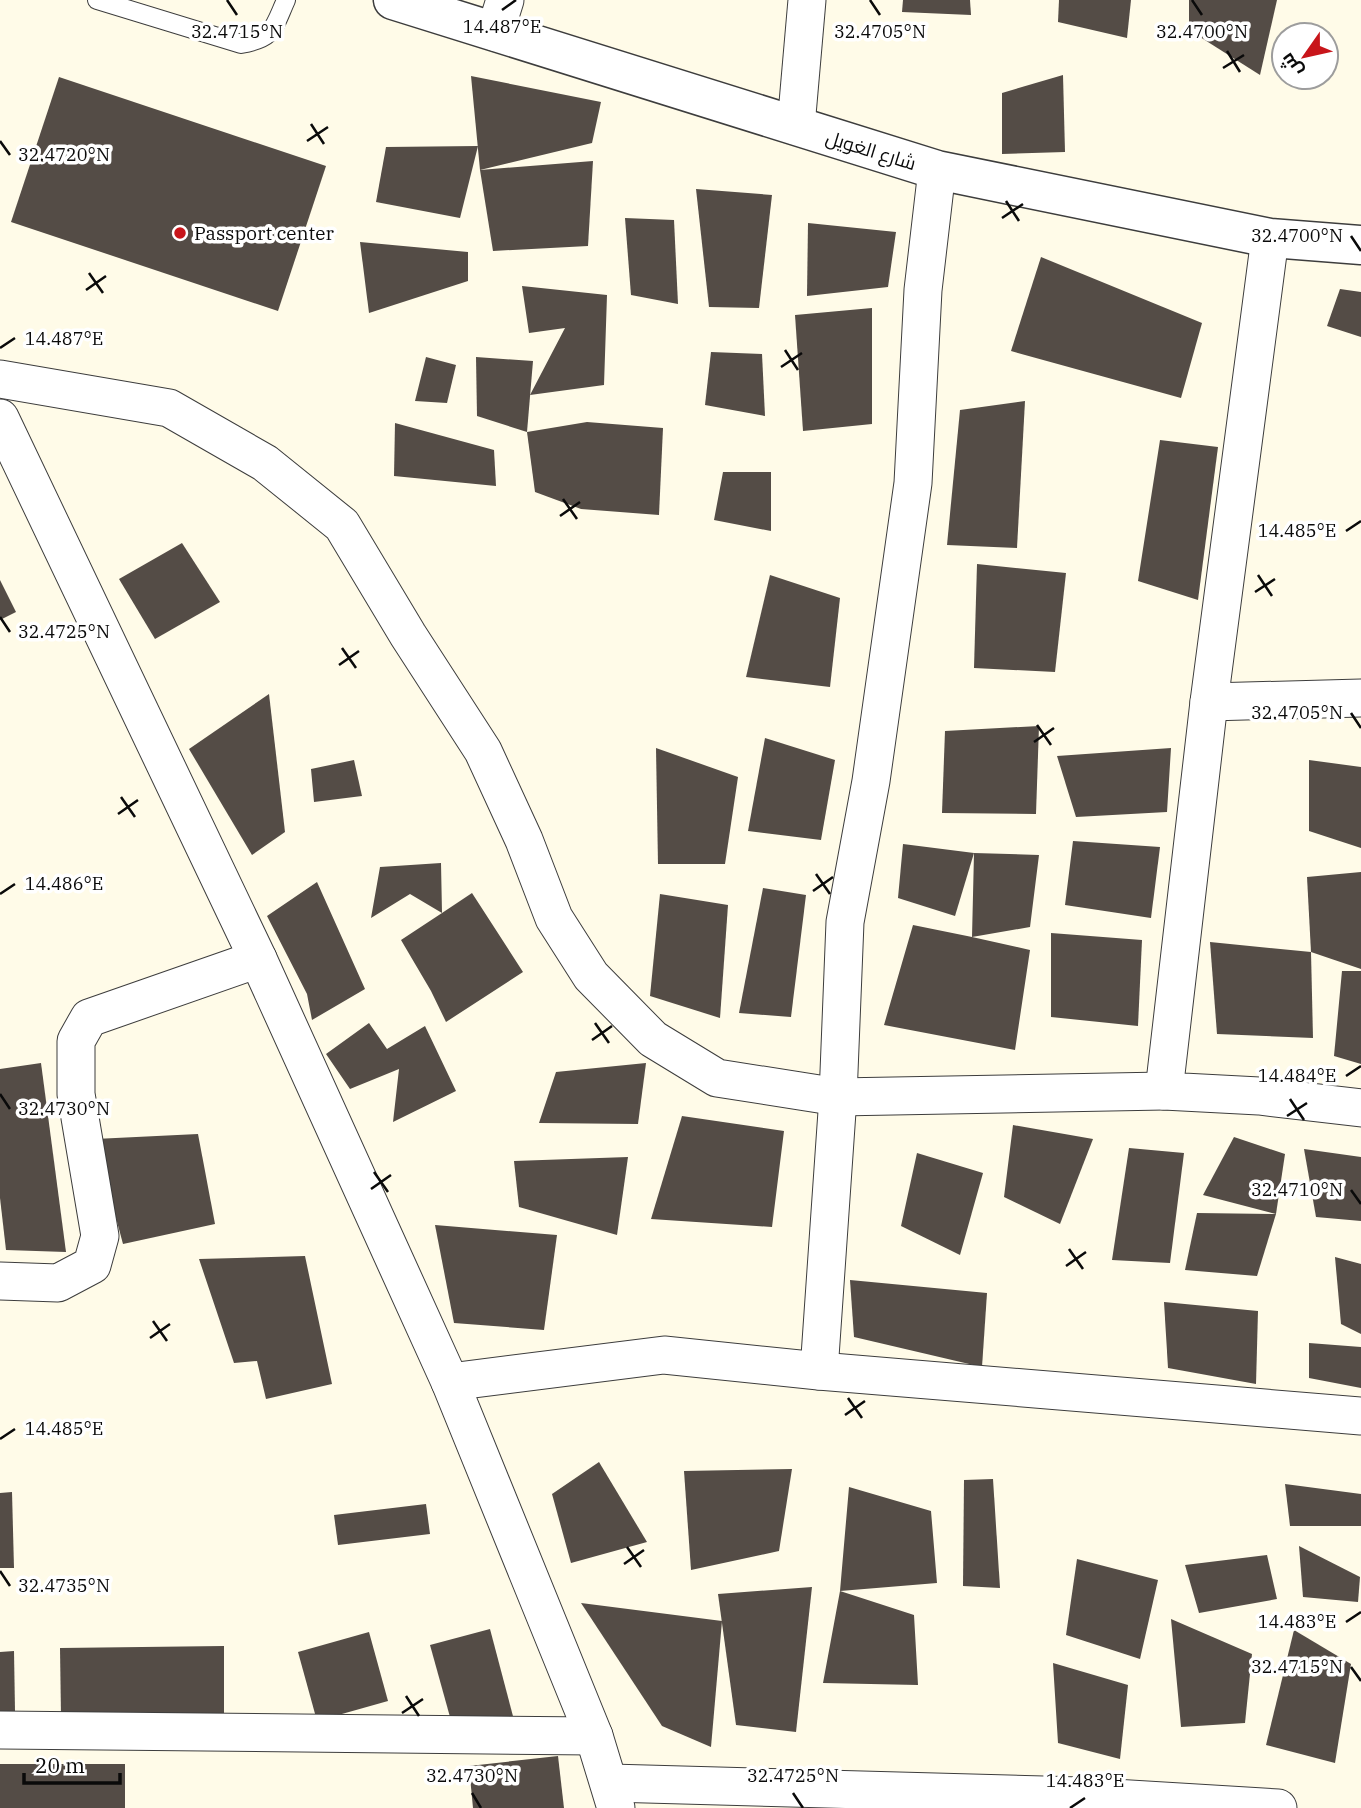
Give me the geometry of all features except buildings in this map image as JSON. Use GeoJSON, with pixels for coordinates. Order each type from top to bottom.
{"type":"FeatureCollection","features":[{"type":"Feature","properties":{"kind":"street","name":"شارع الغويل"},"geometry":{"type":"LineString","coordinates":[[393,0],[500,16],[796,126],[937,170],[1270,238],[1361,245]]}},
{"type":"Feature","properties":{"kind":"street"},"geometry":{"type":"LineString","coordinates":[[796,126],[807,0]]}},
{"type":"Feature","properties":{"kind":"street"},"geometry":{"type":"LineString","coordinates":[[819,1371],[838,1097],[845,922],[871,780],[913,483],[923,290],[937,170]]}},
{"type":"Feature","properties":{"kind":"street"},"geometry":{"type":"LineString","coordinates":[[1164,1091],[1209,702],[1270,238]]}},
{"type":"Feature","properties":{"kind":"street"},"geometry":{"type":"LineString","coordinates":[[0,379],[169,408],[265,463],[342,525],[408,635],[483,751],[524,840],[554,918],[592,976],[653,1039],[717,1078],[838,1097],[1164,1091],[1259,1096],[1361,1108]]}},
{"type":"Feature","properties":{"kind":"street"},"geometry":{"type":"LineString","coordinates":[[0,418],[258,959],[450,1382],[594,1736],[613,1796],[1081,1796],[1278,1808]]}},
{"type":"Feature","properties":{"kind":"street"},"geometry":{"type":"LineString","coordinates":[[1209,702],[1361,698]]}},
{"type":"Feature","properties":{"kind":"street"},"geometry":{"type":"LineString","coordinates":[[0,1281],[58,1283],[92,1265],[100,1236],[76,1094],[76,1041],[89,1018],[258,959]]}},
{"type":"Feature","properties":{"kind":"street"},"geometry":{"type":"LineString","coordinates":[[450,1382],[664,1355],[819,1371],[1361,1416]]}},
{"type":"Feature","properties":{"kind":"street"},"geometry":{"type":"LineString","coordinates":[[0,1730],[594,1736]]}},
{"type":"Feature","properties":{"kind":"lane"},"geometry":{"type":"LineString","coordinates":[[97,0],[241,44],[261,40],[273,29],[286,0]]}},
{"type":"Feature","properties":{"kind":"place","name":"Passport center"},"geometry":{"type":"Point","coordinates":[180,233]}}]}
